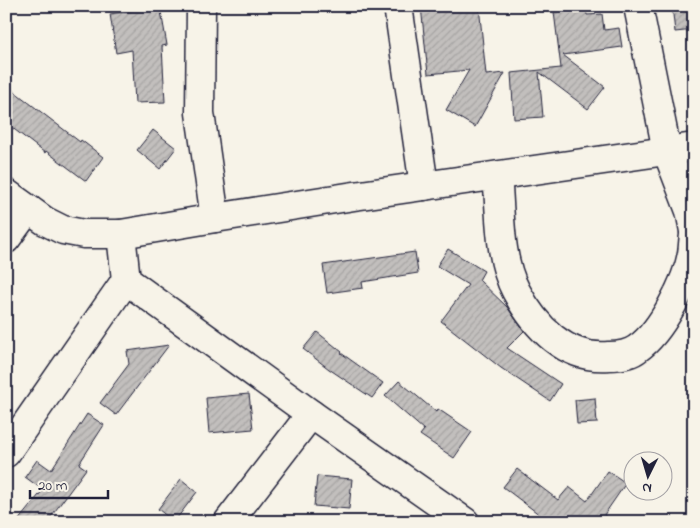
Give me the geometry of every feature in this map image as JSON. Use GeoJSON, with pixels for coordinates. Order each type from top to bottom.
{"type":"FeatureCollection","features":[{"type":"Feature","properties":{"kind":"street"},"geometry":{"type":"LineString","coordinates":[[201,6],[200,113],[215,218]]}},
{"type":"Feature","properties":{"kind":"street"},"geometry":{"type":"LineString","coordinates":[[398,6],[424,186]]}},
{"type":"Feature","properties":{"kind":"street"},"geometry":{"type":"LineString","coordinates":[[638,6],[681,149],[694,231]]}},
{"type":"Feature","properties":{"kind":"street"},"geometry":{"type":"LineString","coordinates":[[6,193],[45,221],[63,230],[84,234],[121,234],[424,186],[681,149]]}},
{"type":"Feature","properties":{"kind":"street"},"geometry":{"type":"LineString","coordinates":[[497,176],[504,256],[515,290],[528,312],[545,331],[567,349],[597,357],[618,356],[637,349],[650,338],[679,292],[692,254],[694,235]]}},
{"type":"Feature","properties":{"kind":"street"},"geometry":{"type":"LineString","coordinates":[[6,239],[28,209]]}},
{"type":"Feature","properties":{"kind":"street"},"geometry":{"type":"LineString","coordinates":[[6,453],[126,280],[121,234]]}},
{"type":"Feature","properties":{"kind":"street"},"geometry":{"type":"LineString","coordinates":[[126,280],[311,414],[465,522]]}},
{"type":"Feature","properties":{"kind":"street"},"geometry":{"type":"LineString","coordinates":[[228,522],[311,414]]}},
{"type":"Feature","properties":{"kind":"building"},"geometry":{"type":"Polygon","coordinates":[[[160,6],[167,45],[162,46],[165,102],[135,103],[132,50],[116,53],[110,14],[160,6]]]}},
{"type":"Feature","properties":{"kind":"building"},"geometry":{"type":"Polygon","coordinates":[[[421,6],[479,6],[486,75],[505,73],[475,127],[446,110],[469,70],[428,74],[421,6]]]}},
{"type":"Feature","properties":{"kind":"building"},"geometry":{"type":"Polygon","coordinates":[[[672,6],[694,6],[694,30],[675,32],[672,6]]]}},
{"type":"Feature","properties":{"kind":"building"},"geometry":{"type":"Polygon","coordinates":[[[586,8],[587,15],[602,14],[604,30],[619,28],[622,47],[563,55],[605,87],[588,109],[539,72],[543,117],[514,119],[511,73],[561,68],[554,12],[586,8]]]}},
{"type":"Feature","properties":{"kind":"building"},"geometry":{"type":"Polygon","coordinates":[[[6,85],[80,142],[81,140],[103,157],[86,181],[6,123],[6,85]]]}},
{"type":"Feature","properties":{"kind":"building"},"geometry":{"type":"Polygon","coordinates":[[[153,130],[176,148],[160,169],[137,150],[153,130]]]}},
{"type":"Feature","properties":{"kind":"building"},"geometry":{"type":"Polygon","coordinates":[[[448,249],[484,271],[479,280],[507,307],[524,331],[507,348],[561,384],[550,401],[501,368],[441,321],[468,285],[437,266],[448,249]]]}},
{"type":"Feature","properties":{"kind":"building"},"geometry":{"type":"Polygon","coordinates":[[[415,252],[418,273],[362,282],[363,288],[327,293],[323,265],[415,252]]]}},
{"type":"Feature","properties":{"kind":"building"},"geometry":{"type":"Polygon","coordinates":[[[317,332],[341,353],[383,383],[372,398],[303,349],[317,332]]]}},
{"type":"Feature","properties":{"kind":"building"},"geometry":{"type":"Polygon","coordinates":[[[169,345],[116,415],[100,403],[129,364],[127,351],[169,345]]]}},
{"type":"Feature","properties":{"kind":"building"},"geometry":{"type":"Polygon","coordinates":[[[399,381],[436,412],[438,409],[472,432],[454,458],[420,435],[424,430],[385,396],[399,381]]]}},
{"type":"Feature","properties":{"kind":"building"},"geometry":{"type":"Polygon","coordinates":[[[249,394],[253,429],[209,433],[206,398],[249,394]]]}},
{"type":"Feature","properties":{"kind":"building"},"geometry":{"type":"Polygon","coordinates":[[[595,398],[597,423],[577,424],[575,400],[595,398]]]}},
{"type":"Feature","properties":{"kind":"building"},"geometry":{"type":"Polygon","coordinates":[[[87,414],[104,425],[79,464],[86,469],[47,522],[17,522],[43,490],[25,477],[37,460],[51,470],[87,414]]]}},
{"type":"Feature","properties":{"kind":"building"},"geometry":{"type":"Polygon","coordinates":[[[517,469],[558,500],[569,487],[587,501],[608,471],[622,480],[622,489],[604,515],[613,522],[541,522],[544,518],[503,487],[517,469]]]}},
{"type":"Feature","properties":{"kind":"building"},"geometry":{"type":"Polygon","coordinates":[[[317,476],[352,479],[349,509],[314,506],[317,476]]]}},
{"type":"Feature","properties":{"kind":"building"},"geometry":{"type":"Polygon","coordinates":[[[181,479],[197,492],[174,522],[158,509],[181,479]]]}}]}
